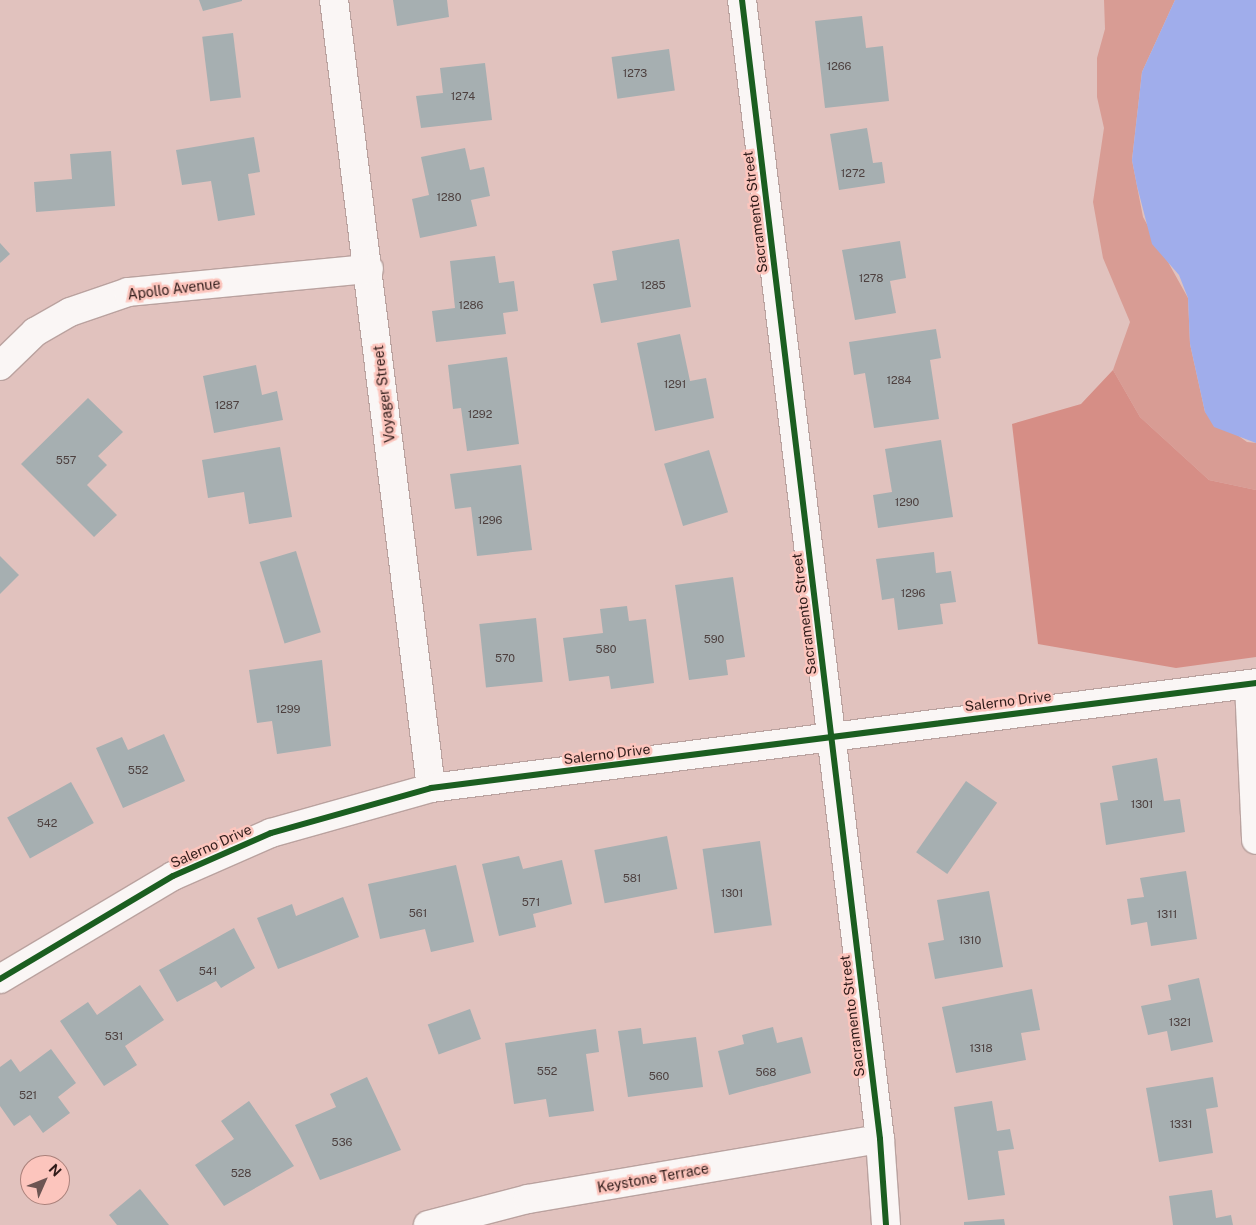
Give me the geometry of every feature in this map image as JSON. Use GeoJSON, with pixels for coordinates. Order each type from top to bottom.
{"type":"FeatureCollection","features":[{"type":"Feature","properties":{"kind":"street","name":"Voyager Street"},"geometry":{"type":"LineString","coordinates":[[334,0],[369,269],[431,788]]}},
{"type":"Feature","properties":{"kind":"street","name":"Sacramento Street"},"geometry":{"type":"LineString","coordinates":[[742,0],[880,1140],[886,1225]]}},
{"type":"Feature","properties":{"kind":"street","name":"Apollo Avenue"},"geometry":{"type":"LineString","coordinates":[[0,366],[35,332],[70,312],[128,292],[369,269]]}},
{"type":"Feature","properties":{"kind":"street","name":"Salerno Drive"},"geometry":{"type":"LineString","coordinates":[[0,979],[173,876],[271,833],[431,788],[1252,684]]}},
{"type":"Feature","properties":{"kind":"street"},"geometry":{"type":"LineString","coordinates":[[1252,684],[1256,840]]}},
{"type":"Feature","properties":{"kind":"street","name":"Keystone Terrace"},"geometry":{"type":"LineString","coordinates":[[428,1225],[528,1199],[880,1140]]}},
{"type":"Feature","properties":{"kind":"shaded area"},"geometry":{"type":"Polygon","coordinates":[[[1104,0],[1175,0],[1142,72],[1132,160],[1143,217],[1188,298],[1190,344],[1205,412],[1247,442],[1256,443],[1256,490],[1209,480],[1140,417],[1113,370],[1130,322],[1103,258],[1093,202],[1104,128],[1097,97],[1097,58],[1105,29],[1104,0]]]}},
{"type":"Feature","properties":{"kind":"shaded area"},"geometry":{"type":"Polygon","coordinates":[[[1113,370],[1140,417],[1209,480],[1256,490],[1256,657],[1176,668],[1038,644],[1012,424],[1081,404],[1113,370]]]}},
{"type":"Feature","properties":{"kind":"water"},"geometry":{"type":"Polygon","coordinates":[[[1175,0],[1256,0],[1256,443],[1214,427],[1205,412],[1190,344],[1188,298],[1179,275],[1152,244],[1132,160],[1142,72],[1175,0]]]}},
{"type":"Feature","properties":{"kind":"building"},"geometry":{"type":"Polygon","coordinates":[[[199,0],[242,0],[242,1],[203,11],[199,0]]]}},
{"type":"Feature","properties":{"kind":"building"},"geometry":{"type":"Polygon","coordinates":[[[393,0],[447,0],[449,17],[397,26],[393,0]]]}},
{"type":"Feature","properties":{"kind":"building"},"geometry":{"type":"Polygon","coordinates":[[[862,16],[866,48],[883,46],[889,101],[825,108],[815,21],[862,16]]]}},
{"type":"Feature","properties":{"kind":"building"},"geometry":{"type":"Polygon","coordinates":[[[233,33],[241,98],[210,101],[202,37],[233,33]]]}},
{"type":"Feature","properties":{"kind":"building"},"geometry":{"type":"Polygon","coordinates":[[[669,49],[675,91],[617,99],[612,57],[669,49]]]}},
{"type":"Feature","properties":{"kind":"building"},"geometry":{"type":"Polygon","coordinates":[[[485,63],[492,120],[421,128],[416,96],[443,93],[440,68],[485,63]]]}},
{"type":"Feature","properties":{"kind":"building"},"geometry":{"type":"Polygon","coordinates":[[[867,128],[873,163],[882,162],[885,183],[839,190],[830,134],[867,128]]]}},
{"type":"Feature","properties":{"kind":"building"},"geometry":{"type":"Polygon","coordinates":[[[254,137],[260,172],[248,174],[255,215],[218,221],[211,181],[182,185],[176,150],[254,137]]]}},
{"type":"Feature","properties":{"kind":"building"},"geometry":{"type":"Polygon","coordinates":[[[465,148],[470,170],[484,167],[490,196],[471,200],[477,226],[420,238],[412,199],[429,195],[421,157],[465,148]]]}},
{"type":"Feature","properties":{"kind":"building"},"geometry":{"type":"Polygon","coordinates":[[[111,151],[115,206],[36,212],[34,182],[72,179],[70,154],[111,151]]]}},
{"type":"Feature","properties":{"kind":"building"},"geometry":{"type":"Polygon","coordinates":[[[679,239],[691,307],[601,323],[593,284],[617,280],[612,251],[679,239]]]}},
{"type":"Feature","properties":{"kind":"building"},"geometry":{"type":"Polygon","coordinates":[[[900,241],[906,278],[890,281],[896,313],[855,320],[842,250],[900,241]]]}},
{"type":"Feature","properties":{"kind":"building"},"geometry":{"type":"Polygon","coordinates":[[[0,243],[10,254],[0,263],[0,243]]]}},
{"type":"Feature","properties":{"kind":"building"},"geometry":{"type":"Polygon","coordinates":[[[495,256],[499,283],[514,281],[518,311],[503,313],[506,334],[436,342],[432,311],[455,308],[450,261],[495,256]]]}},
{"type":"Feature","properties":{"kind":"building"},"geometry":{"type":"Polygon","coordinates":[[[936,329],[941,358],[930,360],[939,419],[874,428],[865,373],[854,375],[849,342],[936,329]]]}},
{"type":"Feature","properties":{"kind":"building"},"geometry":{"type":"Polygon","coordinates":[[[680,334],[690,381],[706,378],[714,418],[655,431],[637,343],[680,334]]]}},
{"type":"Feature","properties":{"kind":"building"},"geometry":{"type":"Polygon","coordinates":[[[507,357],[519,444],[467,451],[461,408],[453,409],[448,365],[507,357]]]}},
{"type":"Feature","properties":{"kind":"building"},"geometry":{"type":"Polygon","coordinates":[[[256,365],[262,395],[277,391],[283,420],[214,433],[203,376],[256,365]]]}},
{"type":"Feature","properties":{"kind":"building"},"geometry":{"type":"Polygon","coordinates":[[[88,398],[123,432],[98,456],[107,465],[87,485],[117,515],[94,537],[21,464],[88,398]]]}},
{"type":"Feature","properties":{"kind":"building"},"geometry":{"type":"Polygon","coordinates":[[[941,440],[953,517],[878,528],[873,495],[892,492],[885,449],[941,440]]]}},
{"type":"Feature","properties":{"kind":"building"},"geometry":{"type":"Polygon","coordinates":[[[280,447],[292,517],[249,524],[244,492],[208,498],[202,460],[280,447]]]}},
{"type":"Feature","properties":{"kind":"building"},"geometry":{"type":"Polygon","coordinates":[[[709,450],[728,512],[683,526],[664,464],[709,450]]]}},
{"type":"Feature","properties":{"kind":"building"},"geometry":{"type":"Polygon","coordinates":[[[521,465],[532,550],[477,556],[471,507],[455,509],[450,474],[521,465]]]}},
{"type":"Feature","properties":{"kind":"building"},"geometry":{"type":"Polygon","coordinates":[[[296,551],[321,632],[285,643],[260,562],[296,551]]]}},
{"type":"Feature","properties":{"kind":"building"},"geometry":{"type":"Polygon","coordinates":[[[934,552],[936,573],[951,571],[956,602],[940,604],[943,624],[898,630],[894,598],[882,600],[876,559],[934,552]]]}},
{"type":"Feature","properties":{"kind":"building"},"geometry":{"type":"Polygon","coordinates":[[[0,556],[19,575],[0,594],[0,556]]]}},
{"type":"Feature","properties":{"kind":"building"},"geometry":{"type":"Polygon","coordinates":[[[733,577],[745,657],[726,660],[728,675],[689,680],[675,585],[733,577]]]}},
{"type":"Feature","properties":{"kind":"building"},"geometry":{"type":"Polygon","coordinates":[[[627,606],[629,621],[646,619],[654,683],[611,689],[609,676],[569,681],[563,638],[603,633],[600,609],[627,606]]]}},
{"type":"Feature","properties":{"kind":"building"},"geometry":{"type":"Polygon","coordinates":[[[536,618],[543,682],[486,688],[479,624],[536,618]]]}},
{"type":"Feature","properties":{"kind":"building"},"geometry":{"type":"Polygon","coordinates":[[[322,660],[331,746],[277,754],[272,721],[257,723],[249,670],[322,660]]]}},
{"type":"Feature","properties":{"kind":"building"},"geometry":{"type":"Polygon","coordinates":[[[164,734],[185,781],[123,808],[96,748],[122,737],[128,750],[164,734]]]}},
{"type":"Feature","properties":{"kind":"building"},"geometry":{"type":"Polygon","coordinates":[[[1157,758],[1164,801],[1180,799],[1185,832],[1106,845],[1100,803],[1118,800],[1112,766],[1157,758]]]}},
{"type":"Feature","properties":{"kind":"building"},"geometry":{"type":"Polygon","coordinates":[[[966,781],[997,803],[947,874],[916,852],[966,781]]]}},
{"type":"Feature","properties":{"kind":"building"},"geometry":{"type":"Polygon","coordinates":[[[71,782],[94,823],[30,858],[7,817],[71,782]]]}},
{"type":"Feature","properties":{"kind":"building"},"geometry":{"type":"Polygon","coordinates":[[[667,836],[677,889],[605,903],[594,850],[667,836]]]}},
{"type":"Feature","properties":{"kind":"building"},"geometry":{"type":"Polygon","coordinates":[[[760,841],[772,925],[714,933],[703,849],[760,841]]]}},
{"type":"Feature","properties":{"kind":"building"},"geometry":{"type":"Polygon","coordinates":[[[519,856],[523,869],[562,860],[572,904],[533,914],[536,927],[499,936],[482,864],[519,856]]]}},
{"type":"Feature","properties":{"kind":"building"},"geometry":{"type":"Polygon","coordinates":[[[456,865],[474,942],[431,952],[425,929],[380,939],[368,884],[456,865]]]}},
{"type":"Feature","properties":{"kind":"building"},"geometry":{"type":"Polygon","coordinates":[[[1186,871],[1197,939],[1151,946],[1147,922],[1131,925],[1127,899],[1144,897],[1140,878],[1186,871]]]}},
{"type":"Feature","properties":{"kind":"building"},"geometry":{"type":"Polygon","coordinates":[[[989,891],[1003,967],[935,979],[928,943],[944,940],[937,900],[989,891]]]}},
{"type":"Feature","properties":{"kind":"building"},"geometry":{"type":"Polygon","coordinates":[[[343,897],[359,937],[278,969],[257,918],[292,904],[296,916],[343,897]]]}},
{"type":"Feature","properties":{"kind":"building"},"geometry":{"type":"Polygon","coordinates":[[[234,928],[255,968],[221,988],[216,981],[177,1002],[159,970],[234,928]]]}},
{"type":"Feature","properties":{"kind":"building"},"geometry":{"type":"Polygon","coordinates":[[[1199,978],[1213,1042],[1171,1051],[1167,1031],[1148,1035],[1141,1006],[1171,1000],[1168,985],[1199,978]]]}},
{"type":"Feature","properties":{"kind":"building"},"geometry":{"type":"Polygon","coordinates":[[[140,985],[164,1020],[125,1046],[137,1065],[104,1086],[60,1021],[88,1002],[97,1015],[140,985]]]}},
{"type":"Feature","properties":{"kind":"building"},"geometry":{"type":"Polygon","coordinates":[[[1032,989],[1040,1030],[1021,1033],[1026,1060],[956,1073],[942,1007],[1032,989]]]}},
{"type":"Feature","properties":{"kind":"building"},"geometry":{"type":"Polygon","coordinates":[[[470,1009],[481,1039],[439,1054],[428,1024],[470,1009]]]}},
{"type":"Feature","properties":{"kind":"building"},"geometry":{"type":"Polygon","coordinates":[[[773,1027],[777,1043],[802,1037],[811,1073],[729,1095],[718,1051],[744,1044],[742,1035],[773,1027]]]}},
{"type":"Feature","properties":{"kind":"building"},"geometry":{"type":"Polygon","coordinates":[[[641,1028],[643,1044],[696,1037],[703,1087],[628,1097],[618,1031],[641,1028]]]}},
{"type":"Feature","properties":{"kind":"building"},"geometry":{"type":"Polygon","coordinates":[[[596,1029],[599,1052],[586,1054],[594,1111],[549,1117],[546,1099],[514,1104],[505,1043],[596,1029]]]}},
{"type":"Feature","properties":{"kind":"building"},"geometry":{"type":"Polygon","coordinates":[[[51,1049],[76,1083],[58,1097],[70,1113],[43,1133],[30,1115],[14,1126],[0,1106],[0,1067],[11,1059],[20,1072],[51,1049]]]}},
{"type":"Feature","properties":{"kind":"building"},"geometry":{"type":"Polygon","coordinates":[[[367,1077],[401,1150],[320,1180],[295,1125],[336,1107],[330,1094],[367,1077]]]}},
{"type":"Feature","properties":{"kind":"building"},"geometry":{"type":"Polygon","coordinates":[[[1213,1077],[1218,1107],[1206,1109],[1213,1153],[1159,1162],[1146,1088],[1213,1077]]]}},
{"type":"Feature","properties":{"kind":"building"},"geometry":{"type":"Polygon","coordinates":[[[249,1101],[294,1166],[224,1206],[195,1165],[234,1139],[221,1121],[249,1101]]]}},
{"type":"Feature","properties":{"kind":"building"},"geometry":{"type":"Polygon","coordinates":[[[992,1101],[997,1131],[1010,1129],[1014,1149],[998,1151],[1005,1195],[968,1200],[954,1107],[992,1101]]]}},
{"type":"Feature","properties":{"kind":"building"},"geometry":{"type":"Polygon","coordinates":[[[140,1189],[169,1225],[117,1225],[109,1215],[140,1189]]]}},
{"type":"Feature","properties":{"kind":"building"},"geometry":{"type":"Polygon","coordinates":[[[1212,1190],[1216,1218],[1231,1215],[1233,1225],[1173,1225],[1169,1196],[1212,1190]]]}},
{"type":"Feature","properties":{"kind":"building"},"geometry":{"type":"Polygon","coordinates":[[[1004,1219],[1005,1225],[964,1225],[964,1222],[1004,1219]]]}},
{"type":"Feature","properties":{"kind":"cycle path"},"geometry":{"type":"LineString","coordinates":[[742,0],[880,1139],[886,1225]]}},
{"type":"Feature","properties":{"kind":"cycle path"},"geometry":{"type":"LineString","coordinates":[[0,979],[173,876],[271,833],[431,788],[1256,683]]}}]}
